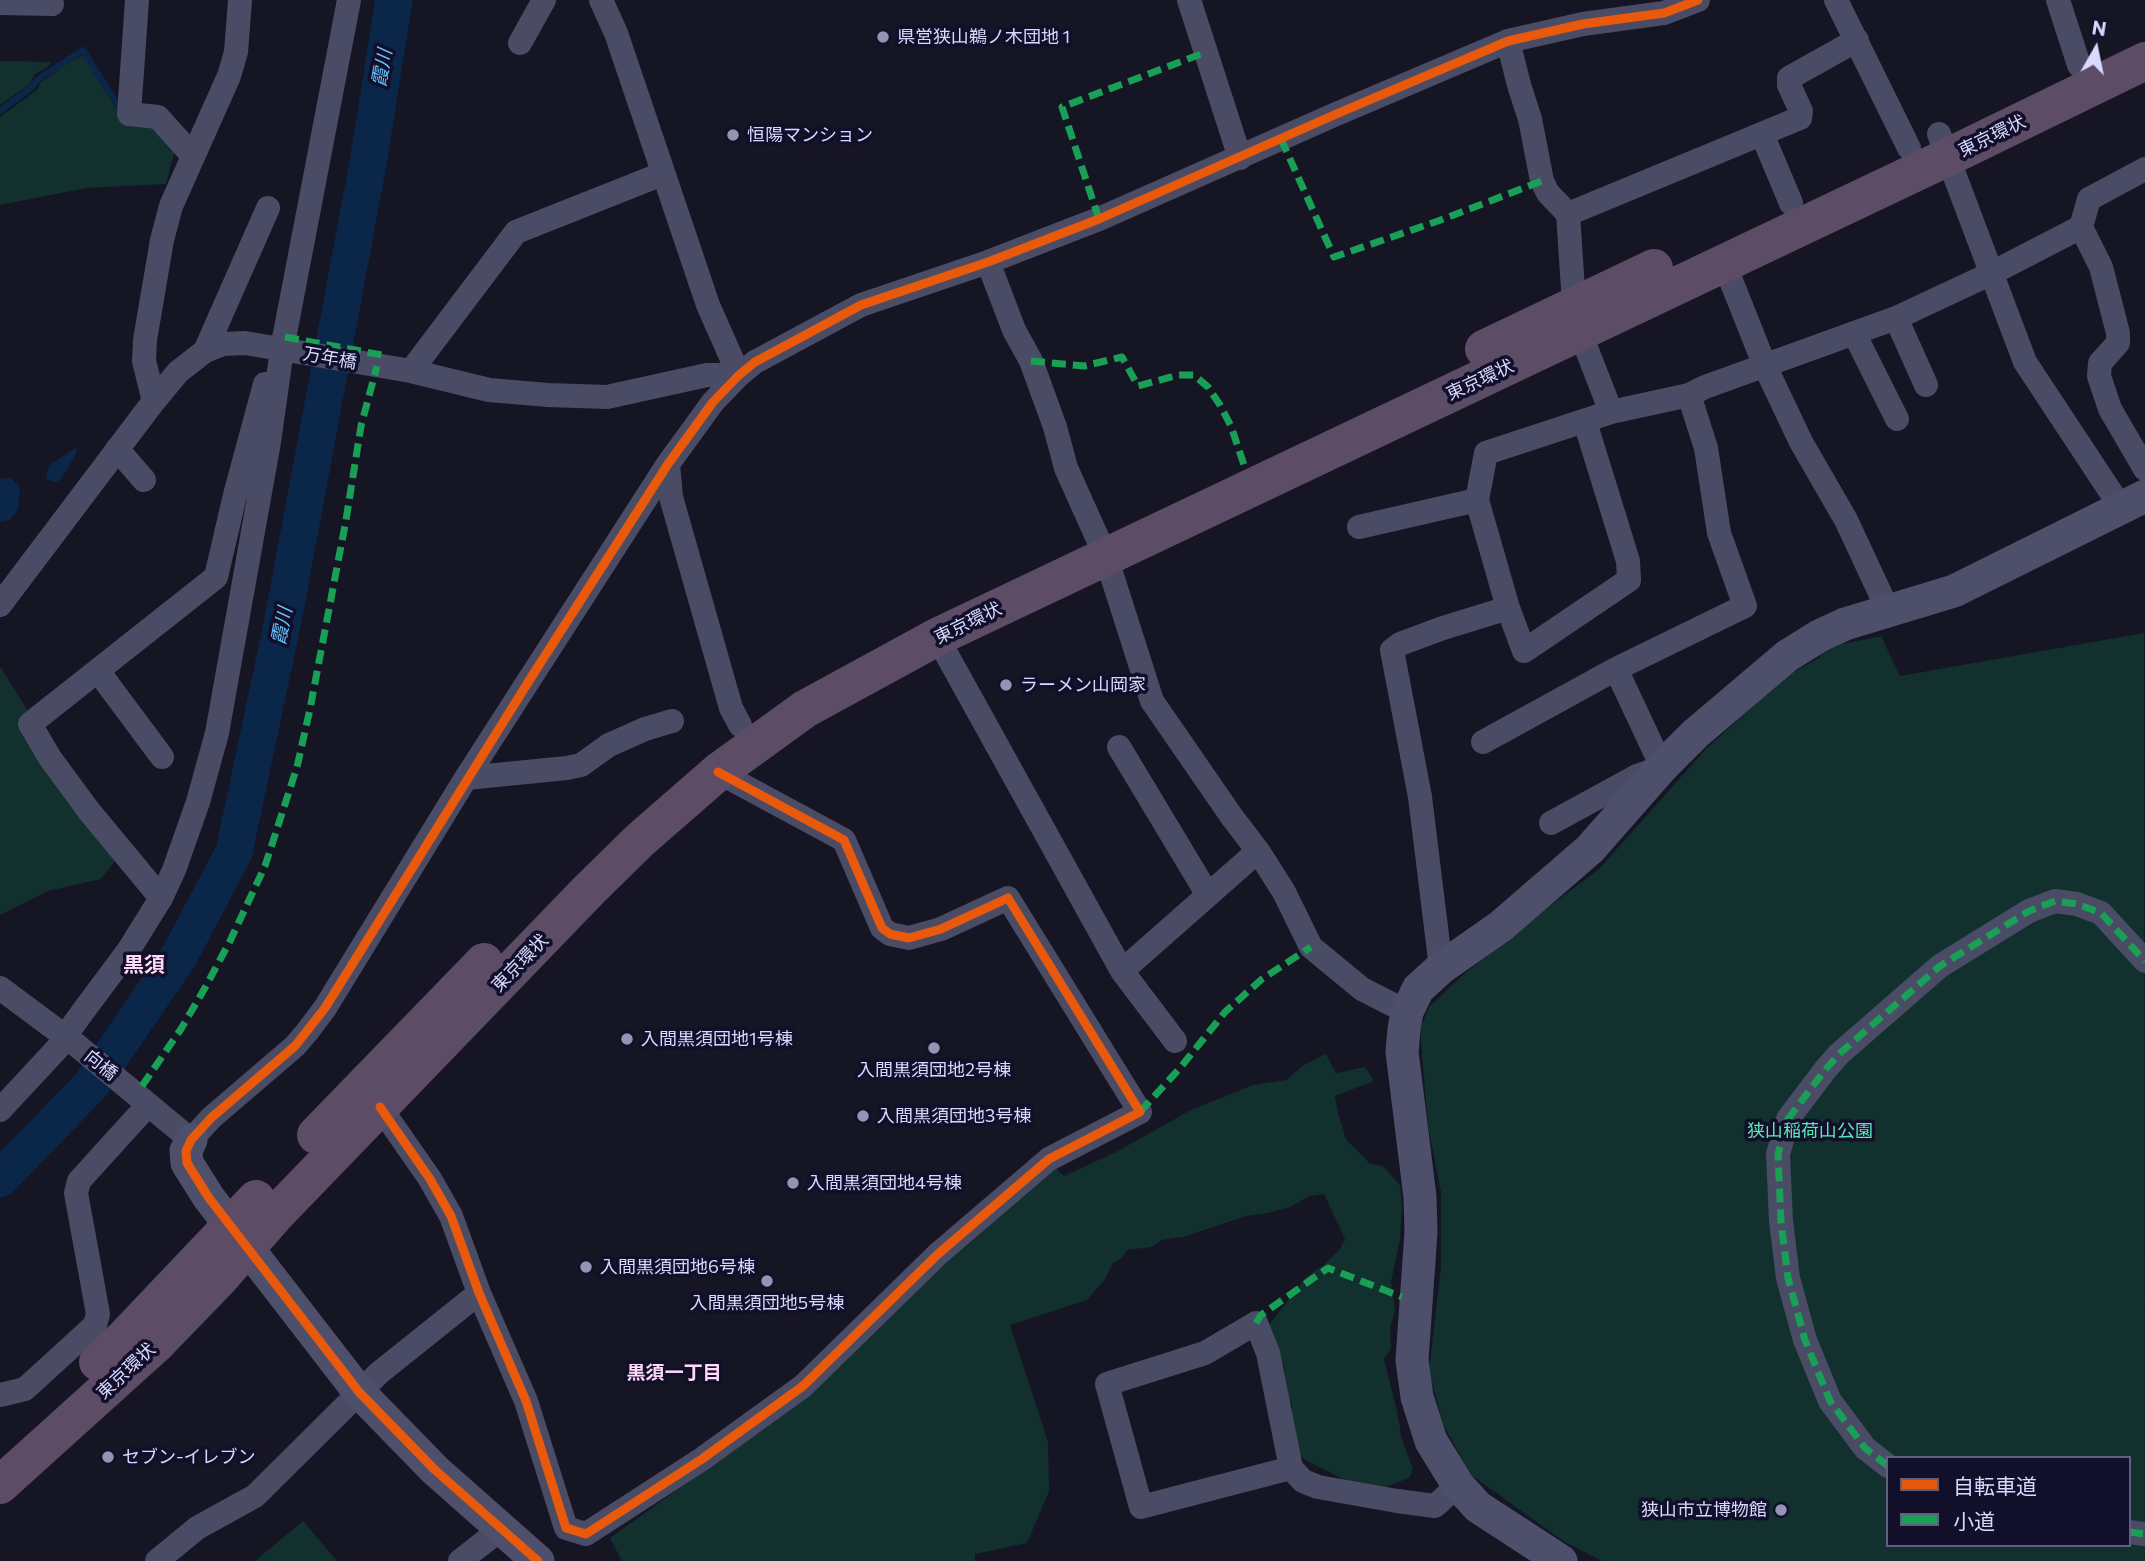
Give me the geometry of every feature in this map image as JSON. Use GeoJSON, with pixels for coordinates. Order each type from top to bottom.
{"type":"FeatureCollection","features":[{"type":"Feature","properties":{"kind":"highway","name":"東京環状"},"geometry":{"type":"LineString","coordinates":[[1577,318],[1724,263],[2079,65],[2145,34]]}},
{"type":"Feature","properties":{"kind":"highway","name":"東京環状"},"geometry":{"type":"LineString","coordinates":[[0,1485],[155,1345],[219,1279],[239,1236],[430,1016],[626,819],[681,769],[740,725],[795,690],[903,629],[1102,546],[1577,318],[1790,204],[2145,61]]}},
{"type":"Feature","properties":{"kind":"highway","name":"東京環状"},"geometry":{"type":"LineString","coordinates":[[0,1450],[380,1107],[589,890],[640,840],[718,772],[805,709],[1102,546]]}},
{"type":"Feature","properties":{"kind":"street"},"geometry":{"type":"LineString","coordinates":[[137,0],[129,114],[158,117],[192,155]]}},
{"type":"Feature","properties":{"kind":"street"},"geometry":{"type":"LineString","coordinates":[[154,401],[144,361],[145,340],[164,231],[192,155],[229,76],[236,52],[240,0]]}},
{"type":"Feature","properties":{"kind":"street"},"geometry":{"type":"LineString","coordinates":[[0,1110],[71,1040],[71,1028],[128,951],[161,898],[198,802],[217,733],[269,442],[282,349],[349,0]]}},
{"type":"Feature","properties":{"kind":"street"},"geometry":{"type":"LineString","coordinates":[[520,43],[544,0]]}},
{"type":"Feature","properties":{"kind":"street"},"geometry":{"type":"LineString","coordinates":[[601,0],[616,33],[708,305],[739,375]]}},
{"type":"Feature","properties":{"kind":"street"},"geometry":{"type":"LineString","coordinates":[[1189,0],[1240,158]]}},
{"type":"Feature","properties":{"kind":"street"},"geometry":{"type":"LineString","coordinates":[[538,1561],[435,1470],[359,1392],[209,1198],[187,1163],[186,1151],[191,1140],[211,1118],[295,1046],[324,1008],[466,778],[668,464],[713,402],[755,362],[862,305],[1099,219],[1508,41],[1698,0]]}},
{"type":"Feature","properties":{"kind":"street"},"geometry":{"type":"LineString","coordinates":[[1562,1561],[1478,1507],[1458,1485],[1431,1441],[1417,1397],[1412,1360],[1421,1232],[1420,1197],[1402,1052],[1407,1012],[1418,989],[1441,968],[1501,926],[1590,849],[1662,766],[1695,733],[1787,656],[1844,624],[1954,591],[2133,502],[2025,362],[1990,274],[1932,147],[1857,40],[1836,0]]}},
{"type":"Feature","properties":{"kind":"street"},"geometry":{"type":"LineString","coordinates":[[2058,0],[2079,65]]}},
{"type":"Feature","properties":{"kind":"street"},"geometry":{"type":"LineString","coordinates":[[0,3],[52,4]]}},
{"type":"Feature","properties":{"kind":"street"},"geometry":{"type":"LineString","coordinates":[[1568,214],[1800,118],[1801,111],[1789,85],[1789,78],[1857,40]]}},
{"type":"Feature","properties":{"kind":"street"},"geometry":{"type":"LineString","coordinates":[[1508,41],[1530,119],[1542,181],[1548,193],[1568,214],[1577,318],[1611,412]]}},
{"type":"Feature","properties":{"kind":"street"},"geometry":{"type":"LineString","coordinates":[[1762,134],[1790,204]]}},
{"type":"Feature","properties":{"kind":"street"},"geometry":{"type":"LineString","coordinates":[[2145,169],[2090,199],[2081,227],[2101,267],[2119,333],[2118,343],[2100,363],[2099,376],[2110,409],[2145,469]]}},
{"type":"Feature","properties":{"kind":"street"},"geometry":{"type":"LineString","coordinates":[[411,371],[516,232],[662,174]]}},
{"type":"Feature","properties":{"kind":"street"},"geometry":{"type":"LineString","coordinates":[[0,605],[154,401],[178,372],[205,351],[268,208]]}},
{"type":"Feature","properties":{"kind":"street"},"geometry":{"type":"LineString","coordinates":[[1585,422],[1628,561],[1629,580],[1524,651],[1508,608],[1477,500],[1486,453],[1611,412],[1689,395],[1896,318],[2081,227]]}},
{"type":"Feature","properties":{"kind":"street"},"geometry":{"type":"LineString","coordinates":[[988,261],[1014,330],[1031,361],[1055,427],[1066,468],[1102,546],[1152,702],[1224,807],[1258,851],[1311,947],[1362,989],[1407,1012]]}},
{"type":"Feature","properties":{"kind":"street"},"geometry":{"type":"LineString","coordinates":[[1724,263],[1765,366],[1801,442],[1857,542],[1888,610]]}},
{"type":"Feature","properties":{"kind":"street"},"geometry":{"type":"LineString","coordinates":[[1896,318],[1926,385]]}},
{"type":"Feature","properties":{"kind":"street"},"geometry":{"type":"LineString","coordinates":[[1854,333],[1898,419]]}},
{"type":"Feature","properties":{"kind":"street","name":"万年橋"},"geometry":{"type":"LineString","coordinates":[[205,351],[223,344],[245,343],[411,371],[502,392],[548,395],[607,397],[707,376],[739,375]]}},
{"type":"Feature","properties":{"kind":"street"},"geometry":{"type":"LineString","coordinates":[[161,898],[89,811],[50,758],[30,724],[216,577],[263,388],[282,349]]}},
{"type":"Feature","properties":{"kind":"street"},"geometry":{"type":"LineString","coordinates":[[1483,742],[1616,669],[1745,606],[1719,533],[1706,448],[1689,395]]}},
{"type":"Feature","properties":{"kind":"street"},"geometry":{"type":"LineString","coordinates":[[117,449],[144,480]]}},
{"type":"Feature","properties":{"kind":"street"},"geometry":{"type":"LineString","coordinates":[[668,464],[671,497],[731,708],[740,725]]}},
{"type":"Feature","properties":{"kind":"street"},"geometry":{"type":"LineString","coordinates":[[1359,527],[1477,500]]}},
{"type":"Feature","properties":{"kind":"street"},"geometry":{"type":"LineString","coordinates":[[1441,968],[1420,797],[1392,650],[1400,644],[1443,628],[1508,608]]}},
{"type":"Feature","properties":{"kind":"street"},"geometry":{"type":"LineString","coordinates":[[937,637],[1122,971],[1175,1041]]}},
{"type":"Feature","properties":{"kind":"street"},"geometry":{"type":"LineString","coordinates":[[1616,669],[1662,766]]}},
{"type":"Feature","properties":{"kind":"street"},"geometry":{"type":"LineString","coordinates":[[98,671],[162,757]]}},
{"type":"Feature","properties":{"kind":"street"},"geometry":{"type":"LineString","coordinates":[[466,778],[581,765],[609,745],[645,729],[672,721]]}},
{"type":"Feature","properties":{"kind":"street"},"geometry":{"type":"LineString","coordinates":[[1119,747],[1208,895]]}},
{"type":"Feature","properties":{"kind":"street"},"geometry":{"type":"LineString","coordinates":[[1551,823],[1637,776],[1662,766]]}},
{"type":"Feature","properties":{"kind":"street"},"geometry":{"type":"LineString","coordinates":[[380,1107],[430,1179],[451,1216],[479,1293],[526,1401],[566,1528],[586,1534],[702,1460],[803,1386],[938,1254],[1049,1159],[1140,1111],[1008,898],[941,929],[909,938],[890,934],[882,928],[844,840],[718,772]]}},
{"type":"Feature","properties":{"kind":"street"},"geometry":{"type":"LineString","coordinates":[[1122,971],[1258,851]]}},
{"type":"Feature","properties":{"kind":"street"},"geometry":{"type":"LineString","coordinates":[[1886,1464],[1865,1448],[1830,1401],[1805,1340],[1788,1278],[1781,1221],[1778,1154],[1788,1119],[1839,1054],[1940,966],[2029,911],[2054,901],[2077,904],[2101,913],[2145,961]]}},
{"type":"Feature","properties":{"kind":"street","name":"向橋"},"geometry":{"type":"LineString","coordinates":[[0,988],[71,1040],[191,1140]]}},
{"type":"Feature","properties":{"kind":"street"},"geometry":{"type":"LineString","coordinates":[[0,1395],[25,1389],[95,1325],[98,1314],[76,1193],[79,1181],[148,1105]]}},
{"type":"Feature","properties":{"kind":"street"},"geometry":{"type":"LineString","coordinates":[[157,1561],[197,1528],[255,1496],[379,1373],[479,1293]]}},
{"type":"Feature","properties":{"kind":"street"},"geometry":{"type":"LineString","coordinates":[[1291,1468],[1141,1507],[1107,1384],[1205,1353],[1256,1323],[1268,1353],[1291,1468],[1303,1481],[1397,1501],[1435,1506],[1458,1485]]}},
{"type":"Feature","properties":{"kind":"street"},"geometry":{"type":"LineString","coordinates":[[460,1561],[500,1529]]}},
{"type":"Feature","properties":{"kind":"green space"},"geometry":{"type":"Polygon","coordinates":[[[83,55],[122,118],[158,123],[175,150],[166,184],[86,188],[0,205],[0,117],[37,90],[41,82],[83,55]]]}},
{"type":"Feature","properties":{"kind":"green space"},"geometry":{"type":"Polygon","coordinates":[[[0,61],[50,62],[50,65],[34,75],[30,84],[0,105],[0,61]]]}},
{"type":"Feature","properties":{"kind":"green space","name":"狭山稲荷山公園"},"geometry":{"type":"Polygon","coordinates":[[[2144,633],[2145,1561],[1602,1561],[1563,1541],[1470,1474],[1443,1424],[1429,1371],[1441,1266],[1441,1192],[1428,1126],[1420,1029],[1429,1007],[1518,930],[1599,869],[1705,750],[1785,677],[1820,657],[1821,653],[1842,644],[1881,636],[1900,676],[2144,633]]]}},
{"type":"Feature","properties":{"kind":"green space"},"geometry":{"type":"Polygon","coordinates":[[[0,666],[118,857],[101,879],[48,891],[0,915],[0,666]]]}},
{"type":"Feature","properties":{"kind":"green space"},"geometry":{"type":"Polygon","coordinates":[[[1326,1054],[1336,1073],[1365,1067],[1374,1081],[1335,1096],[1338,1113],[1346,1139],[1370,1164],[1383,1166],[1400,1185],[1400,1239],[1391,1282],[1395,1311],[1390,1328],[1391,1348],[1384,1359],[1402,1440],[1413,1469],[1409,1478],[1388,1486],[1349,1482],[1305,1460],[1296,1450],[1292,1405],[1285,1389],[1284,1367],[1268,1326],[1306,1277],[1325,1264],[1340,1249],[1345,1239],[1324,1194],[1310,1196],[1290,1207],[1246,1216],[1183,1237],[1162,1240],[1151,1247],[1127,1250],[1121,1259],[1113,1263],[1105,1279],[1087,1300],[1010,1325],[1048,1442],[1049,1491],[1027,1543],[975,1554],[975,1561],[622,1561],[610,1538],[778,1417],[922,1284],[1055,1167],[1064,1176],[1116,1152],[1191,1110],[1253,1085],[1286,1080],[1304,1065],[1326,1054]]]}},
{"type":"Feature","properties":{"kind":"green space"},"geometry":{"type":"Polygon","coordinates":[[[303,1521],[337,1561],[255,1561],[303,1521]]]}},
{"type":"Feature","properties":{"kind":"water"},"geometry":{"type":"Polygon","coordinates":[[[75,448],[76,454],[61,479],[57,482],[48,480],[46,475],[49,466],[75,448]]]}},
{"type":"Feature","properties":{"kind":"water"},"geometry":{"type":"Polygon","coordinates":[[[11,478],[20,487],[18,509],[10,520],[0,522],[0,479],[11,478]]]}},
{"type":"Feature","properties":{"kind":"waterway","name":"霞川"},"geometry":{"type":"LineString","coordinates":[[0,1179],[91,1085],[179,956],[234,852],[283,620],[368,163],[394,0]]}},
{"type":"Feature","properties":{"kind":"waterway"},"geometry":{"type":"LineString","coordinates":[[0,111],[32,87],[38,79],[83,50],[120,108]]}},
{"type":"Feature","properties":{"kind":"marked path"},"geometry":{"type":"LineString","coordinates":[[1099,219],[1062,107],[1206,52]]}},
{"type":"Feature","properties":{"kind":"marked path"},"geometry":{"type":"LineString","coordinates":[[1281,139],[1334,257],[1542,181]]}},
{"type":"Feature","properties":{"kind":"marked path"},"geometry":{"type":"LineString","coordinates":[[285,337],[382,355]]}},
{"type":"Feature","properties":{"kind":"marked path"},"geometry":{"type":"LineString","coordinates":[[1031,361],[1084,366],[1122,357],[1138,386],[1178,375],[1194,375],[1208,387],[1220,405],[1231,426],[1244,465]]}},
{"type":"Feature","properties":{"kind":"marked path"},"geometry":{"type":"LineString","coordinates":[[142,1086],[181,1029],[206,986],[265,866],[297,767],[310,709],[361,426],[377,366]]}},
{"type":"Feature","properties":{"kind":"marked path"},"geometry":{"type":"LineString","coordinates":[[1886,1464],[1865,1448],[1830,1401],[1805,1340],[1788,1278],[1781,1221],[1778,1154],[1788,1119],[1839,1054],[1940,966],[2029,911],[2055,901],[2077,904],[2101,913],[2145,961]]}},
{"type":"Feature","properties":{"kind":"marked path"},"geometry":{"type":"LineString","coordinates":[[1140,1112],[1225,1012],[1262,979],[1311,947]]}},
{"type":"Feature","properties":{"kind":"marked path"},"geometry":{"type":"LineString","coordinates":[[1256,1323],[1261,1315],[1328,1268],[1402,1297]]}},
{"type":"Feature","properties":{"kind":"marked path"},"geometry":{"type":"LineString","coordinates":[[2131,1532],[2145,1534]]}},
{"type":"Feature","properties":{"kind":"cycle path"},"geometry":{"type":"LineString","coordinates":[[538,1561],[435,1470],[359,1392],[209,1198],[187,1163],[186,1151],[191,1140],[211,1118],[295,1046],[325,1008],[532,676],[668,464],[713,402],[755,362],[861,305],[988,262],[1099,219],[1508,41],[1583,24],[1664,13],[1698,0]]}},
{"type":"Feature","properties":{"kind":"cycle path"},"geometry":{"type":"LineString","coordinates":[[380,1107],[430,1179],[451,1216],[479,1293],[526,1401],[566,1528],[586,1534],[702,1459],[803,1386],[938,1254],[1049,1159],[1140,1112],[1008,898],[941,929],[909,938],[890,934],[882,928],[844,840],[718,772]]}},
{"type":"Feature","properties":{"kind":"place","name":"県営狭山鵜ノ木団地 1"},"geometry":{"type":"Point","coordinates":[883,37]}},
{"type":"Feature","properties":{"kind":"place","name":"恒陽マンション"},"geometry":{"type":"Point","coordinates":[733,135]}},
{"type":"Feature","properties":{"kind":"place","name":"ラーメン山岡家"},"geometry":{"type":"Point","coordinates":[1006,685]}},
{"type":"Feature","properties":{"kind":"place","name":"入間黒須団地1号棟"},"geometry":{"type":"Point","coordinates":[627,1039]}},
{"type":"Feature","properties":{"kind":"place","name":"入間黒須団地2号棟"},"geometry":{"type":"Point","coordinates":[934,1048]}},
{"type":"Feature","properties":{"kind":"place","name":"入間黒須団地3号棟"},"geometry":{"type":"Point","coordinates":[863,1116]}},
{"type":"Feature","properties":{"kind":"place","name":"入間黒須団地4号棟"},"geometry":{"type":"Point","coordinates":[793,1183]}},
{"type":"Feature","properties":{"kind":"place","name":"入間黒須団地6号棟"},"geometry":{"type":"Point","coordinates":[586,1267]}},
{"type":"Feature","properties":{"kind":"place","name":"入間黒須団地5号棟"},"geometry":{"type":"Point","coordinates":[767,1281]}},
{"type":"Feature","properties":{"kind":"place","name":"セブン-イレブン"},"geometry":{"type":"Point","coordinates":[108,1457]}},
{"type":"Feature","properties":{"kind":"place","name":"狭山市立博物館"},"geometry":{"type":"Point","coordinates":[1781,1510]}},
{"type":"Feature","properties":{"kind":"district","name":"黒須"},"geometry":{"type":"Point","coordinates":[144,965]}},
{"type":"Feature","properties":{"kind":"district","name":"黒須一丁目"},"geometry":{"type":"Point","coordinates":[674,1373]}}]}
